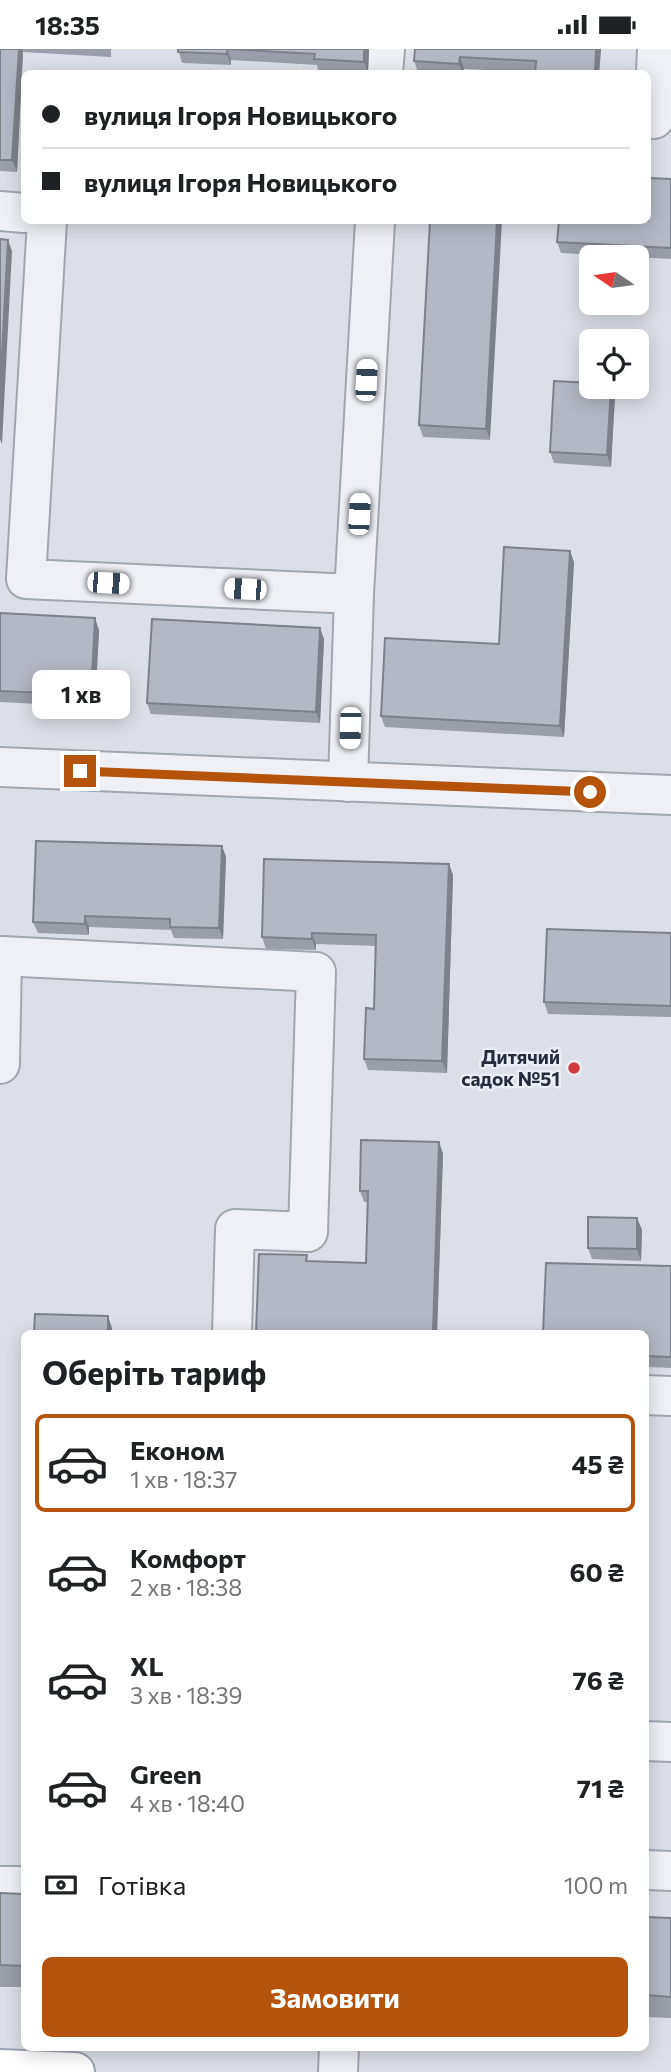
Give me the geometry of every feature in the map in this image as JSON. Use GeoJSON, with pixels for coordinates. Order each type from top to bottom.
{"type":"FeatureCollection","features":[{"type":"Feature","properties":{"kind":"main road"},"geometry":{"type":"LineString","coordinates":[[0,2070],[75,2072]]}},
{"type":"Feature","properties":{"kind":"street"},"geometry":{"type":"LineString","coordinates":[[383,70],[385,49]]}},
{"type":"Feature","properties":{"kind":"street"},"geometry":{"type":"LineString","coordinates":[[657,49],[658,119]]}},
{"type":"Feature","properties":{"kind":"street"},"geometry":{"type":"LineString","coordinates":[[0,211],[21,213]]}},
{"type":"Feature","properties":{"kind":"street"},"geometry":{"type":"LineString","coordinates":[[47,224],[16,480],[26,579],[354,594]]}},
{"type":"Feature","properties":{"kind":"street"},"geometry":{"type":"LineString","coordinates":[[348,782],[354,594],[375,224]]}},
{"type":"Feature","properties":{"kind":"street"},"geometry":{"type":"LineString","coordinates":[[0,767],[671,795]]}},
{"type":"Feature","properties":{"kind":"street"},"geometry":{"type":"LineString","coordinates":[[0,1064],[2,956],[316,972],[308,1232],[235,1229],[232,1330]]}},
{"type":"Feature","properties":{"kind":"street"},"geometry":{"type":"LineString","coordinates":[[649,1395],[671,1396]]}},
{"type":"Feature","properties":{"kind":"street"},"geometry":{"type":"LineString","coordinates":[[649,1741],[671,1742]]}},
{"type":"Feature","properties":{"kind":"street"},"geometry":{"type":"LineString","coordinates":[[649,1870],[671,1871]]}},
{"type":"Feature","properties":{"kind":"street"},"geometry":{"type":"LineString","coordinates":[[0,1886],[21,1886]]}},
{"type":"Feature","properties":{"kind":"street"},"geometry":{"type":"LineString","coordinates":[[338,2072],[339,2051]]}},
{"type":"Feature","properties":{"kind":"building"},"geometry":{"type":"Polygon","coordinates":[[[0,49],[19,49],[12,160],[0,160],[0,49]]]}},
{"type":"Feature","properties":{"kind":"building"},"geometry":{"type":"Polygon","coordinates":[[[178,49],[227,49],[227,54],[178,52],[178,49]]]}},
{"type":"Feature","properties":{"kind":"building"},"geometry":{"type":"Polygon","coordinates":[[[228,49],[364,49],[364,62],[314,59],[315,54],[228,49]]]}},
{"type":"Feature","properties":{"kind":"building"},"geometry":{"type":"Polygon","coordinates":[[[415,49],[596,49],[595,70],[535,70],[536,61],[460,57],[459,64],[414,61],[415,49]]]}},
{"type":"Feature","properties":{"kind":"building"},"geometry":{"type":"Polygon","coordinates":[[[651,178],[671,179],[671,248],[557,242],[559,224],[651,224],[651,178]]]}},
{"type":"Feature","properties":{"kind":"building"},"geometry":{"type":"Polygon","coordinates":[[[430,224],[497,224],[486,429],[419,425],[430,224]]]}},
{"type":"Feature","properties":{"kind":"building"},"geometry":{"type":"Polygon","coordinates":[[[0,239],[8,240],[0,392],[0,239]]]}},
{"type":"Feature","properties":{"kind":"building"},"geometry":{"type":"Polygon","coordinates":[[[554,381],[579,382],[579,399],[610,399],[607,455],[550,452],[554,381]]]}},
{"type":"Feature","properties":{"kind":"building"},"geometry":{"type":"Polygon","coordinates":[[[504,547],[570,551],[560,726],[381,716],[385,638],[499,644],[504,547]]]}},
{"type":"Feature","properties":{"kind":"building"},"geometry":{"type":"Polygon","coordinates":[[[0,613],[95,618],[91,695],[0,691],[0,613]]]}},
{"type":"Feature","properties":{"kind":"building"},"geometry":{"type":"Polygon","coordinates":[[[152,619],[320,628],[316,712],[147,703],[152,619]]]}},
{"type":"Feature","properties":{"kind":"building"},"geometry":{"type":"Polygon","coordinates":[[[36,841],[222,846],[219,928],[170,927],[170,919],[85,916],[85,924],[33,922],[36,841]]]}},
{"type":"Feature","properties":{"kind":"building"},"geometry":{"type":"Polygon","coordinates":[[[264,859],[449,864],[442,1061],[364,1059],[366,1008],[374,1009],[376,935],[312,933],[312,939],[262,937],[264,859]]]}},
{"type":"Feature","properties":{"kind":"building"},"geometry":{"type":"Polygon","coordinates":[[[547,929],[671,933],[671,1006],[544,1002],[547,929]]]}},
{"type":"Feature","properties":{"kind":"building"},"geometry":{"type":"Polygon","coordinates":[[[361,1140],[439,1142],[433,1330],[256,1330],[259,1254],[307,1255],[306,1261],[366,1263],[368,1191],[360,1191],[361,1140]]]}},
{"type":"Feature","properties":{"kind":"building"},"geometry":{"type":"Polygon","coordinates":[[[588,1217],[637,1218],[637,1249],[588,1248],[588,1217]]]}},
{"type":"Feature","properties":{"kind":"building"},"geometry":{"type":"Polygon","coordinates":[[[546,1263],[671,1266],[671,1357],[649,1356],[649,1330],[543,1330],[546,1263]]]}},
{"type":"Feature","properties":{"kind":"building"},"geometry":{"type":"Polygon","coordinates":[[[35,1314],[108,1316],[108,1330],[34,1330],[35,1314]]]}},
{"type":"Feature","properties":{"kind":"building"},"geometry":{"type":"Polygon","coordinates":[[[0,1893],[21,1894],[21,1966],[0,1965],[0,1893]]]}},
{"type":"Feature","properties":{"kind":"building"},"geometry":{"type":"Polygon","coordinates":[[[649,1917],[671,1918],[671,1997],[649,1995],[649,1917]]]}},
{"type":"Feature","properties":{"kind":"place","name":"Дитячий садок №51"},"geometry":{"type":"Point","coordinates":[574,1068]}},
{"type":"Feature","properties":{"kind":"route"},"geometry":{"type":"LineString","coordinates":[[80,771],[590,792]]}}]}
